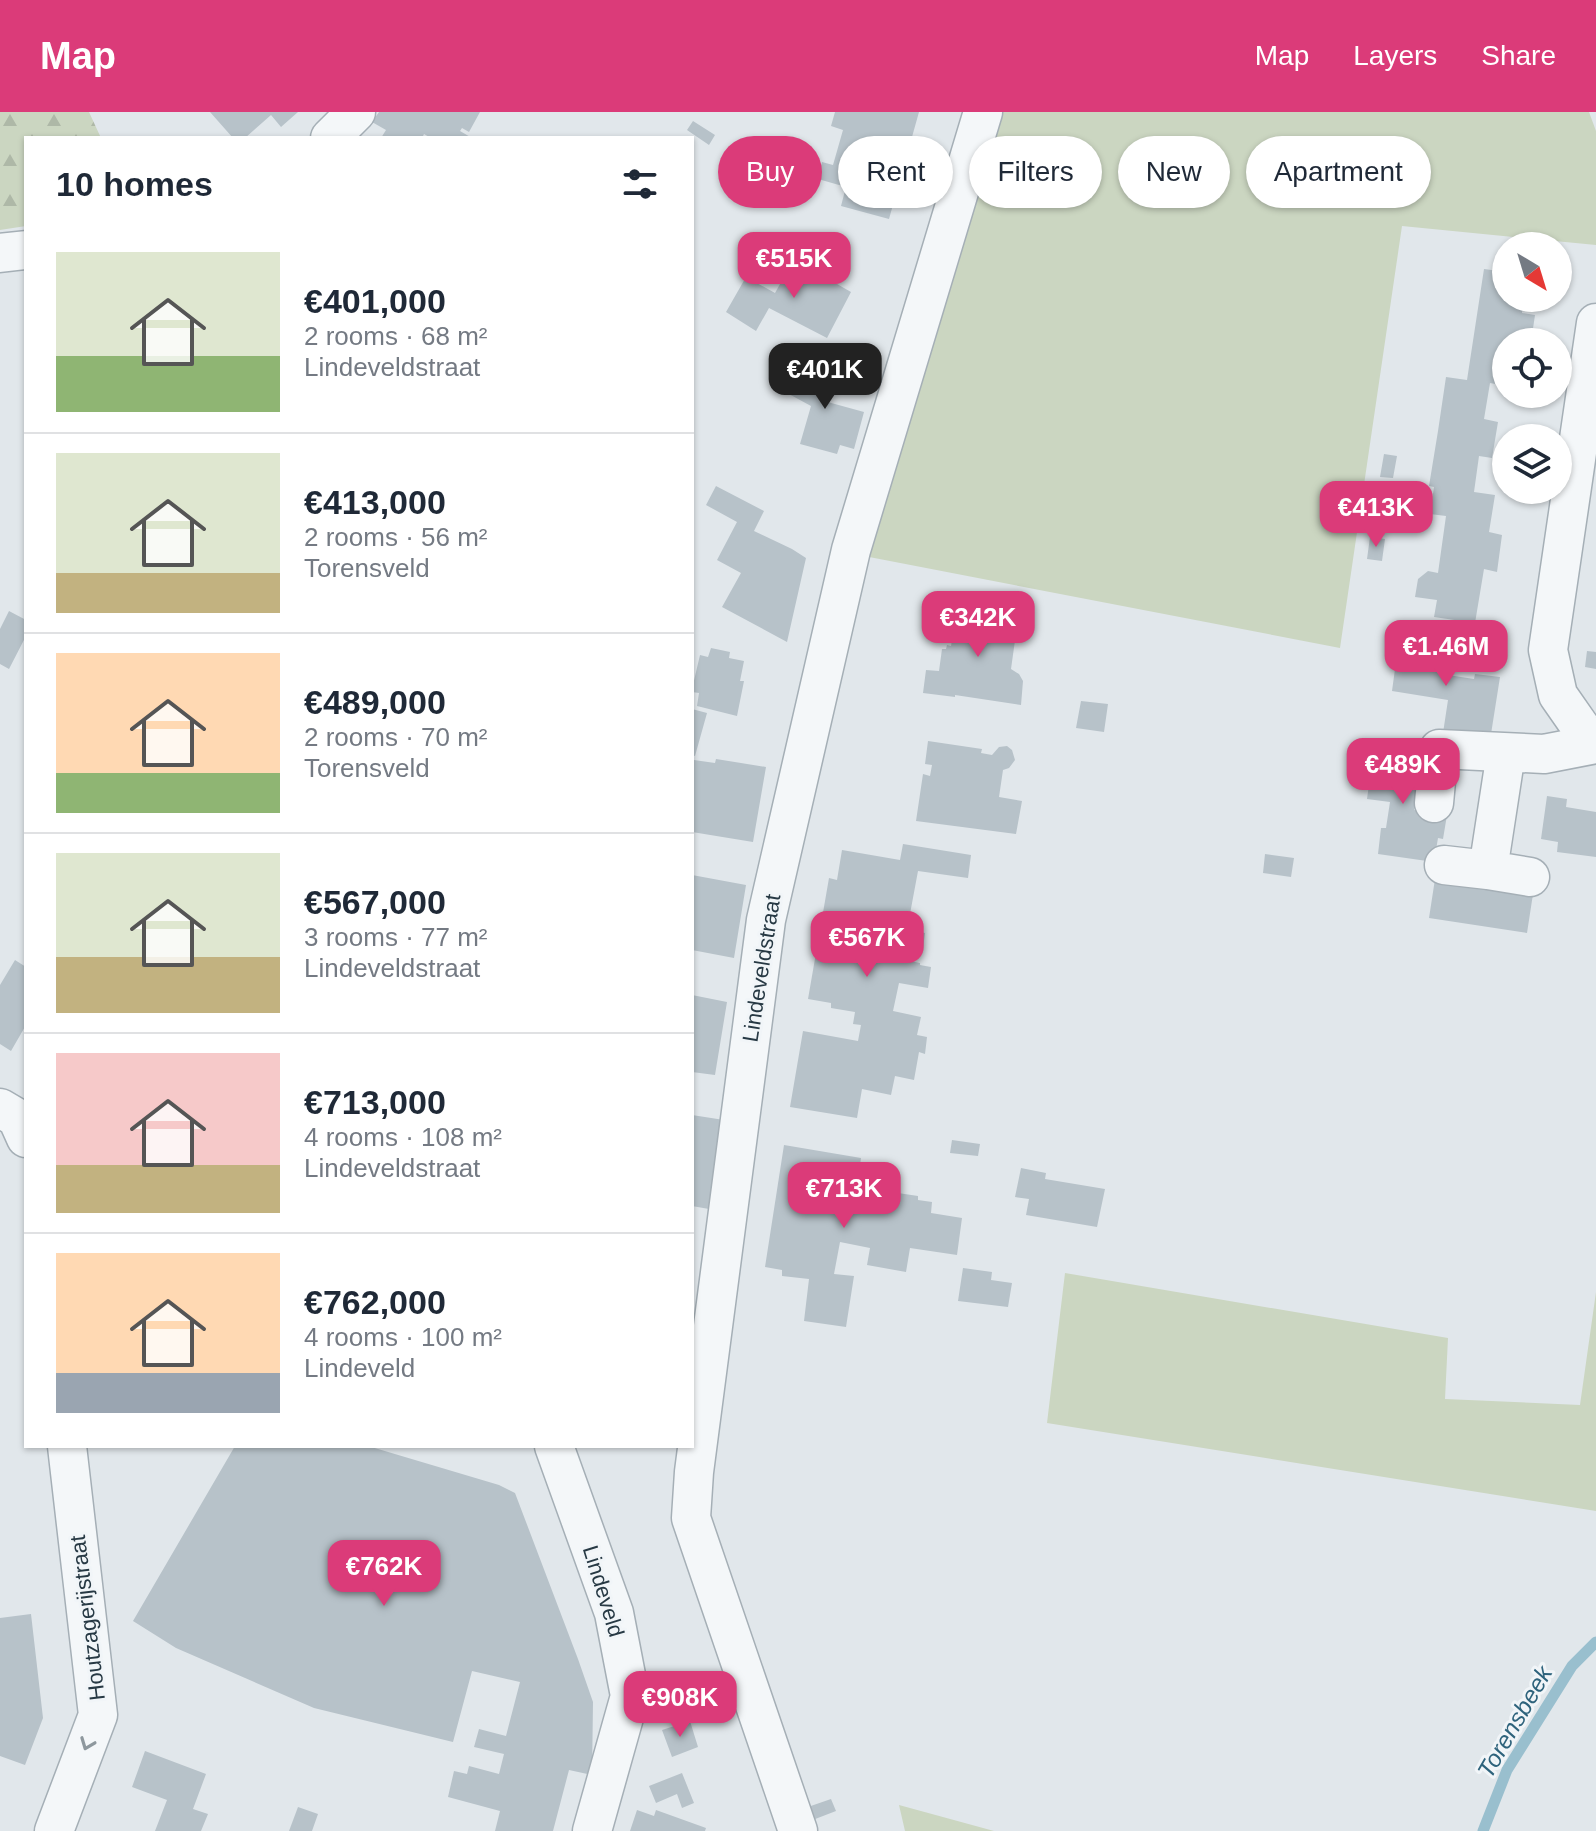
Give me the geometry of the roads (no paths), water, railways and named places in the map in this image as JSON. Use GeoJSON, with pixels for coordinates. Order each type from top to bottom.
{"type":"FeatureCollection","features":[{"type":"Feature","properties":{"kind":"street"},"geometry":{"type":"LineString","coordinates":[[332,136],[356,112]]}},
{"type":"Feature","properties":{"kind":"street","name":"Lindeveldstraat"},"geometry":{"type":"LineString","coordinates":[[798,1831],[691,1518],[694,1472],[766,920],[851,550],[983,112]]}},
{"type":"Feature","properties":{"kind":"street"},"geometry":{"type":"LineString","coordinates":[[0,253],[24,250]]}},
{"type":"Feature","properties":{"kind":"street"},"geometry":{"type":"LineString","coordinates":[[1596,323],[1589,419],[1548,650],[1558,695],[1581,728],[1596,743]]}},
{"type":"Feature","properties":{"kind":"street"},"geometry":{"type":"LineString","coordinates":[[1434,803],[1439,749],[1544,754],[1596,743]]}},
{"type":"Feature","properties":{"kind":"street"},"geometry":{"type":"LineString","coordinates":[[1488,870],[1506,753]]}},
{"type":"Feature","properties":{"kind":"street"},"geometry":{"type":"LineString","coordinates":[[1444,865],[1530,877]]}},
{"type":"Feature","properties":{"kind":"street"},"geometry":{"type":"LineString","coordinates":[[0,1108],[17,1118],[24,1134]]}},
{"type":"Feature","properties":{"kind":"street","name":"Houtzagerijstraat"},"geometry":{"type":"LineString","coordinates":[[54,1831],[98,1715],[67,1448]]}},
{"type":"Feature","properties":{"kind":"street","name":"Lindeveld"},"geometry":{"type":"LineString","coordinates":[[555,1448],[614,1613],[630,1696],[592,1831]]}},
{"type":"Feature","properties":{"kind":"waterway","name":"Torensbeek"},"geometry":{"type":"LineString","coordinates":[[1483,1831],[1507,1770],[1572,1666],[1596,1642]]}}]}
